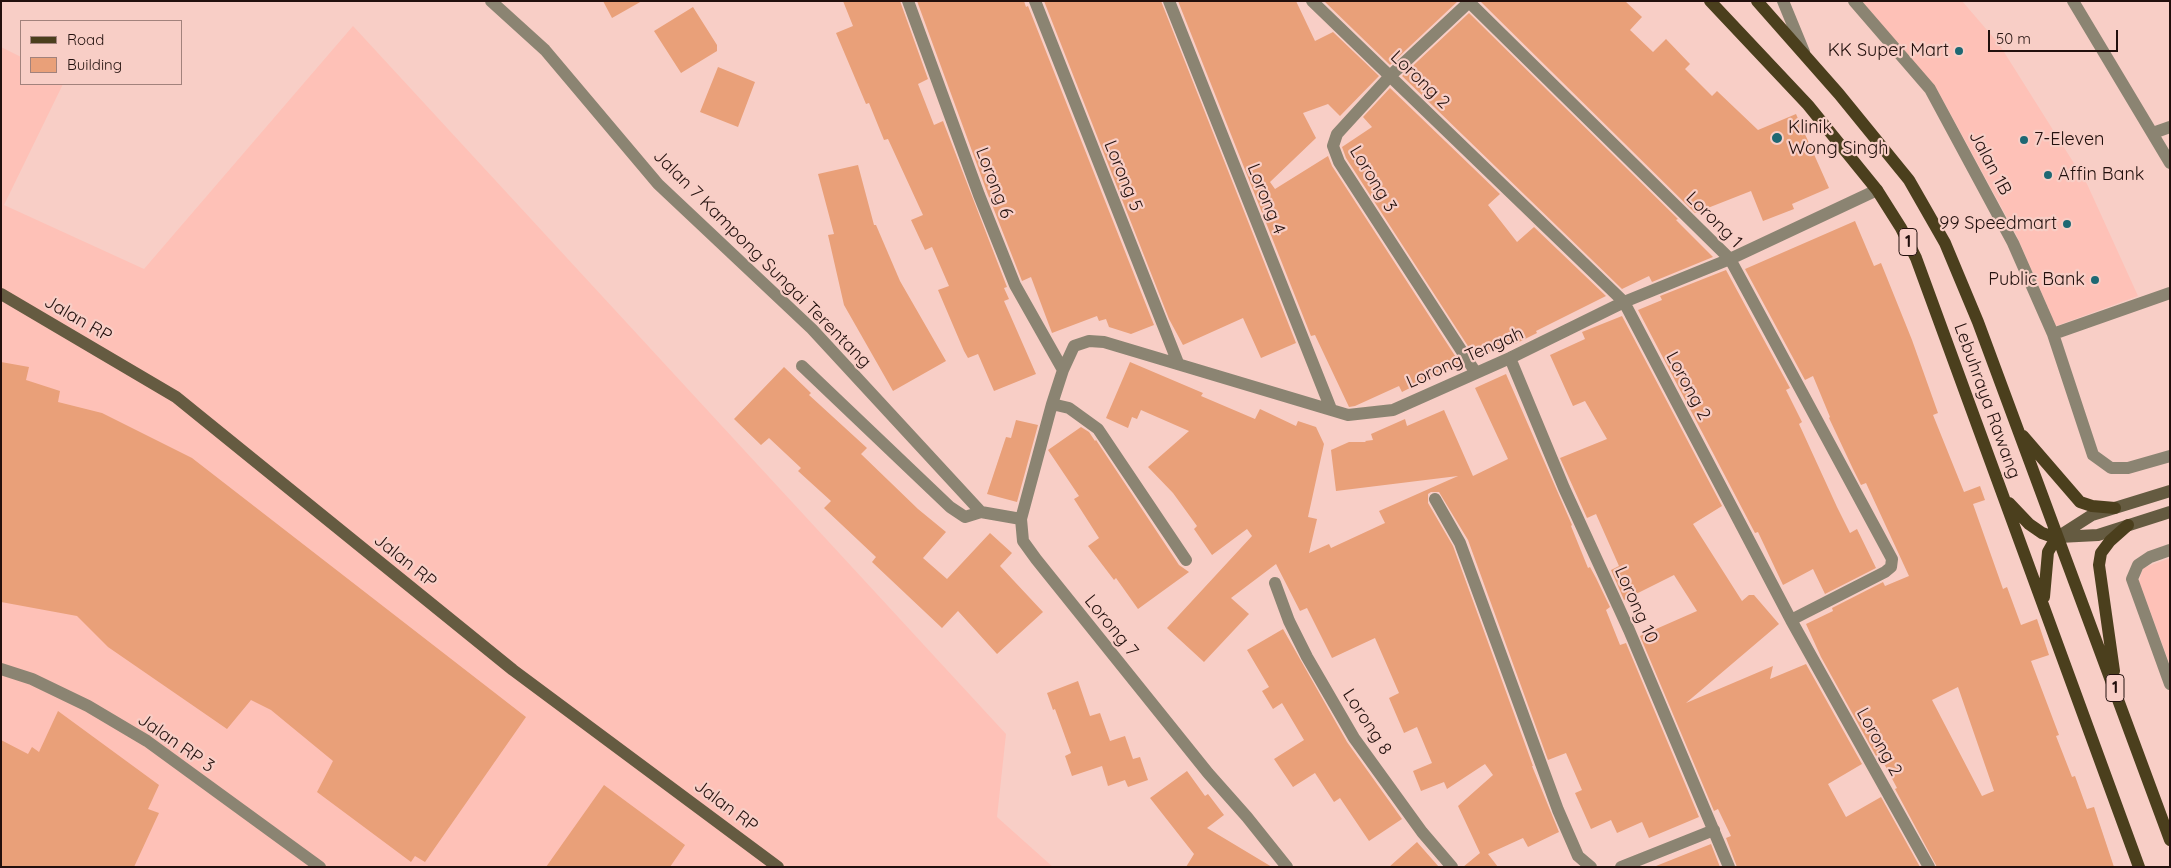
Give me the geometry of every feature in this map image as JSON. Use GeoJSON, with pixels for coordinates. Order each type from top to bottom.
{"type":"FeatureCollection","features":[{"type":"Feature","properties":{"kind":"main road","name":"Lebuhraya Rawang"},"geometry":{"type":"LineString","coordinates":[[1710,1],[1808,105],[1877,190],[1901,228],[1916,258],[2140,867]]}},
{"type":"Feature","properties":{"kind":"main road"},"geometry":{"type":"LineString","coordinates":[[1722,1],[1730,19],[1738,30]]}},
{"type":"Feature","properties":{"kind":"main road","name":"Lebuhraya Rawang"},"geometry":{"type":"LineString","coordinates":[[1757,1],[1864,123],[1914,188],[1945,243],[1978,322],[2056,538],[2117,694],[2170,840]]}},
{"type":"Feature","properties":{"kind":"main road"},"geometry":{"type":"LineString","coordinates":[[2016,428],[2080,502],[2092,506],[2115,508]]}},
{"type":"Feature","properties":{"kind":"main road"},"geometry":{"type":"LineString","coordinates":[[2004,498],[2028,524],[2042,533],[2056,538],[2048,552],[2044,605]]}},
{"type":"Feature","properties":{"kind":"main road"},"geometry":{"type":"LineString","coordinates":[[2117,694],[2099,566],[2101,553],[2110,541],[2128,525]]}},
{"type":"Feature","properties":{"kind":"street","name":"Jalan 7 Kampong Sungai Terentang"},"geometry":{"type":"LineString","coordinates":[[491,1],[545,50],[658,184],[812,329],[982,512]]}},
{"type":"Feature","properties":{"kind":"street","name":"Lorong 6"},"geometry":{"type":"LineString","coordinates":[[908,1],[979,195],[1015,285],[1063,370]]}},
{"type":"Feature","properties":{"kind":"street","name":"Lorong 5"},"geometry":{"type":"LineString","coordinates":[[1035,1],[1178,363]]}},
{"type":"Feature","properties":{"kind":"street","name":"Lorong 4"},"geometry":{"type":"LineString","coordinates":[[1170,1],[1331,409]]}},
{"type":"Feature","properties":{"kind":"street","name":"Lorong 2"},"geometry":{"type":"LineString","coordinates":[[1312,1],[1624,302],[1791,620],[1929,867]]}},
{"type":"Feature","properties":{"kind":"street"},"geometry":{"type":"LineString","coordinates":[[1782,1],[1806,58]]}},
{"type":"Feature","properties":{"kind":"street","name":"Jalan 1B"},"geometry":{"type":"LineString","coordinates":[[1854,1],[1930,89],[2014,243],[2053,334],[2093,454],[2111,468],[2128,468],[2170,456]]}},
{"type":"Feature","properties":{"kind":"street"},"geometry":{"type":"LineString","coordinates":[[2074,1],[2170,163]]}},
{"type":"Feature","properties":{"kind":"street","name":"Lorong 3"},"geometry":{"type":"LineString","coordinates":[[1469,2],[1390,76],[1337,134],[1333,146],[1335,154],[1476,373]]}},
{"type":"Feature","properties":{"kind":"street","name":"Lorong 1"},"geometry":{"type":"LineString","coordinates":[[1469,2],[1730,259],[1892,559],[1891,567],[1885,572],[1791,620]]}},
{"type":"Feature","properties":{"kind":"street"},"geometry":{"type":"LineString","coordinates":[[2153,133],[2170,127]]}},
{"type":"Feature","properties":{"kind":"street","name":"Lorong Tengah"},"geometry":{"type":"LineString","coordinates":[[1063,370],[1074,346],[1089,341],[1104,342],[1331,409],[1348,416],[1393,410],[1510,358],[1624,302],[1730,259],[1877,190]]}},
{"type":"Feature","properties":{"kind":"street"},"geometry":{"type":"LineString","coordinates":[[2053,334],[2170,293]]}},
{"type":"Feature","properties":{"kind":"street","name":"Jalan RP"},"geometry":{"type":"LineString","coordinates":[[1,294],[176,397],[513,670],[778,867]]}},
{"type":"Feature","properties":{"kind":"street","name":"Lorong 10"},"geometry":{"type":"LineString","coordinates":[[1510,358],[1564,488],[1629,630],[1729,867]]}},
{"type":"Feature","properties":{"kind":"street"},"geometry":{"type":"LineString","coordinates":[[802,366],[950,506],[965,517],[982,512],[1021,519]]}},
{"type":"Feature","properties":{"kind":"street","name":"Lorong 7"},"geometry":{"type":"LineString","coordinates":[[1063,370],[1021,519],[1023,541],[1036,560],[1208,773],[1247,817],[1287,867]]}},
{"type":"Feature","properties":{"kind":"street"},"geometry":{"type":"LineString","coordinates":[[1052,404],[1068,408],[1098,429],[1186,560]]}},
{"type":"Feature","properties":{"kind":"street"},"geometry":{"type":"LineString","coordinates":[[2056,538],[2092,515],[2170,491]]}},
{"type":"Feature","properties":{"kind":"street"},"geometry":{"type":"LineString","coordinates":[[1435,499],[1460,543],[1558,810],[1578,856],[1591,867]]}},
{"type":"Feature","properties":{"kind":"street"},"geometry":{"type":"LineString","coordinates":[[2056,538],[2098,534],[2170,512]]}},
{"type":"Feature","properties":{"kind":"street"},"geometry":{"type":"LineString","coordinates":[[2170,550],[2150,557],[2138,564],[2132,579],[2170,684]]}},
{"type":"Feature","properties":{"kind":"street","name":"Lorong 8"},"geometry":{"type":"LineString","coordinates":[[1275,583],[1289,621],[1307,658],[1354,738],[1422,832],[1452,867]]}},
{"type":"Feature","properties":{"kind":"street","name":"Jalan RP 3"},"geometry":{"type":"LineString","coordinates":[[1,669],[32,679],[88,706],[147,741],[320,867]]}},
{"type":"Feature","properties":{"kind":"street"},"geometry":{"type":"LineString","coordinates":[[1621,867],[1714,830]]}},
{"type":"Feature","properties":{"kind":"shaded area"},"geometry":{"type":"Polygon","coordinates":[[[1862,1],[1962,1],[1999,44],[2087,184],[2138,296],[2056,326],[2016,234],[1938,91],[1862,1]]]}},
{"type":"Feature","properties":{"kind":"shaded area"},"geometry":{"type":"Polygon","coordinates":[[[353,26],[1006,734],[997,817],[1053,867],[1,867],[1,47],[20,56],[20,85],[63,85],[4,205],[144,269],[353,26]]]}},
{"type":"Feature","properties":{"kind":"shaded area"},"geometry":{"type":"Polygon","coordinates":[[[2170,558],[2170,665],[2139,581],[2143,568],[2170,558]]]}},
{"type":"Feature","properties":{"kind":"building"},"geometry":{"type":"Polygon","coordinates":[[[603,1],[642,1],[612,18],[603,1]]]}},
{"type":"Feature","properties":{"kind":"building"},"geometry":{"type":"Polygon","coordinates":[[[843,1],[900,1],[928,79],[918,84],[934,125],[943,121],[1007,287],[1004,288],[1009,299],[1004,301],[1036,374],[994,391],[978,354],[968,358],[964,351],[938,290],[949,286],[932,247],[925,250],[911,220],[923,215],[888,139],[884,140],[869,103],[866,104],[836,33],[853,26],[843,1]]]}},
{"type":"Feature","properties":{"kind":"building"},"geometry":{"type":"Polygon","coordinates":[[[917,1],[1024,1],[1026,7],[1028,6],[1154,325],[1131,334],[1109,327],[1106,319],[1099,321],[1097,316],[1052,333],[1031,277],[1022,281],[987,192],[917,1]]]}},
{"type":"Feature","properties":{"kind":"building"},"geometry":{"type":"Polygon","coordinates":[[[1044,1],[1161,1],[1296,343],[1261,358],[1243,318],[1183,345],[1169,319],[1044,1]]]}},
{"type":"Feature","properties":{"kind":"building"},"geometry":{"type":"Polygon","coordinates":[[[1178,1],[1296,1],[1315,41],[1333,32],[1379,76],[1340,116],[1328,104],[1303,113],[1316,138],[1270,182],[1275,189],[1328,156],[1332,166],[1461,365],[1459,363],[1402,392],[1399,386],[1349,407],[1315,335],[1311,336],[1178,1]]]}},
{"type":"Feature","properties":{"kind":"building"},"geometry":{"type":"Polygon","coordinates":[[[1324,1],[1458,1],[1390,65],[1324,1]]]}},
{"type":"Feature","properties":{"kind":"building"},"geometry":{"type":"Polygon","coordinates":[[[1480,1],[1625,1],[1642,17],[1630,30],[1653,52],[1666,39],[1690,64],[1685,69],[1712,96],[1717,91],[1758,130],[1796,114],[1829,188],[1792,204],[1794,209],[1763,221],[1751,191],[1695,213],[1480,1]]]}},
{"type":"Feature","properties":{"kind":"building"},"geometry":{"type":"Polygon","coordinates":[[[693,7],[717,45],[717,51],[681,73],[654,31],[693,7]]]}},
{"type":"Feature","properties":{"kind":"building"},"geometry":{"type":"Polygon","coordinates":[[[1469,13],[1678,219],[1676,220],[1713,257],[1652,282],[1649,276],[1622,289],[1402,76],[1469,13]]]}},
{"type":"Feature","properties":{"kind":"building"},"geometry":{"type":"Polygon","coordinates":[[[718,67],[755,82],[738,127],[700,112],[718,67]]]}},
{"type":"Feature","properties":{"kind":"building"},"geometry":{"type":"Polygon","coordinates":[[[1390,88],[1500,194],[1488,205],[1517,242],[1534,227],[1606,296],[1536,331],[1537,333],[1515,344],[1510,344],[1509,342],[1480,357],[1479,355],[1475,357],[1346,158],[1342,147],[1372,127],[1363,117],[1390,88]]]}},
{"type":"Feature","properties":{"kind":"building"},"geometry":{"type":"Polygon","coordinates":[[[858,165],[874,225],[876,225],[900,281],[946,361],[893,391],[844,305],[828,235],[834,234],[818,174],[858,165]]]}},
{"type":"Feature","properties":{"kind":"building"},"geometry":{"type":"Polygon","coordinates":[[[1855,221],[1874,266],[1881,263],[1912,340],[1938,413],[1933,415],[1964,492],[1980,486],[1985,500],[1973,504],[2003,589],[2007,587],[2021,625],[2037,619],[2049,655],[2031,661],[2059,735],[2056,736],[2072,777],[2075,776],[2087,809],[2094,807],[2114,867],[1937,867],[1895,789],[1897,788],[1879,754],[1876,756],[1821,657],[1806,624],[1833,611],[1832,608],[1883,582],[1885,586],[1909,576],[1866,483],[1861,485],[1853,469],[1829,418],[1813,376],[1805,380],[1745,269],[1855,221]],[[1958,687],[1932,700],[1982,796],[1994,791],[1958,687]]]}},
{"type":"Feature","properties":{"kind":"building"},"geometry":{"type":"Polygon","coordinates":[[[1726,270],[1790,388],[1786,390],[1802,422],[1799,424],[1850,533],[1857,529],[1876,568],[1825,594],[1813,569],[1783,585],[1758,532],[1755,533],[1638,310],[1662,300],[1660,296],[1726,270]]]}},
{"type":"Feature","properties":{"kind":"building"},"geometry":{"type":"Polygon","coordinates":[[[1622,316],[1722,506],[1693,524],[1742,601],[1749,595],[1754,595],[1779,624],[1686,703],[1773,666],[1770,679],[1806,664],[1862,764],[1828,784],[1846,817],[1881,797],[1920,867],[1737,867],[1726,838],[1731,836],[1718,809],[1714,811],[1640,636],[1697,611],[1674,575],[1624,600],[1611,570],[1619,566],[1596,514],[1587,518],[1560,458],[1607,439],[1585,401],[1573,406],[1550,355],[1585,339],[1582,332],[1622,316]]]}},
{"type":"Feature","properties":{"kind":"building"},"geometry":{"type":"Polygon","coordinates":[[[1,362],[29,367],[26,380],[60,391],[58,402],[102,413],[192,458],[526,717],[425,862],[415,856],[411,862],[317,792],[333,761],[271,710],[251,700],[227,729],[108,647],[77,616],[1,602],[1,362]]]}},
{"type":"Feature","properties":{"kind":"building"},"geometry":{"type":"Polygon","coordinates":[[[1130,362],[1203,393],[1201,396],[1255,419],[1260,409],[1296,426],[1298,421],[1316,427],[1324,444],[1308,517],[1317,519],[1309,553],[1329,544],[1331,548],[1385,523],[1379,511],[1458,476],[1336,491],[1331,450],[1349,442],[1373,440],[1371,434],[1405,419],[1407,426],[1444,410],[1473,476],[1508,459],[1475,388],[1506,374],[1572,525],[1588,568],[1590,567],[1610,607],[1606,610],[1620,645],[1626,643],[1699,817],[1649,838],[1642,822],[1617,833],[1611,820],[1591,829],[1575,793],[1582,790],[1566,753],[1548,760],[1468,540],[1439,492],[1428,494],[1428,503],[1453,546],[1532,766],[1559,832],[1528,847],[1523,838],[1488,854],[1498,867],[1463,867],[1480,853],[1458,806],[1493,775],[1485,764],[1447,789],[1444,782],[1421,791],[1413,771],[1432,763],[1417,727],[1404,733],[1389,698],[1399,693],[1375,638],[1332,658],[1307,608],[1300,611],[1276,564],[1231,598],[1249,614],[1204,662],[1167,628],[1252,536],[1247,529],[1212,555],[1194,529],[1197,526],[1173,493],[1148,467],[1189,431],[1141,410],[1137,419],[1132,417],[1128,428],[1106,418],[1130,362]]]}},
{"type":"Feature","properties":{"kind":"building"},"geometry":{"type":"Polygon","coordinates":[[[784,367],[811,393],[809,395],[867,448],[861,454],[918,509],[946,532],[923,558],[947,579],[990,533],[1012,553],[1000,566],[1043,612],[997,654],[958,611],[942,628],[872,562],[876,557],[824,508],[831,501],[798,471],[801,468],[769,438],[761,445],[734,419],[784,367]]]}},
{"type":"Feature","properties":{"kind":"building"},"geometry":{"type":"Polygon","coordinates":[[[1016,420],[1038,425],[1017,502],[987,494],[1006,437],[1011,438],[1016,420]]]}},
{"type":"Feature","properties":{"kind":"building"},"geometry":{"type":"Polygon","coordinates":[[[1081,427],[1096,440],[1179,565],[1189,572],[1138,609],[1116,578],[1114,580],[1088,546],[1099,538],[1074,499],[1079,496],[1048,450],[1081,427]]]}},
{"type":"Feature","properties":{"kind":"building"},"geometry":{"type":"Polygon","coordinates":[[[1283,629],[1347,742],[1402,819],[1369,841],[1340,798],[1334,802],[1315,773],[1293,787],[1274,759],[1304,740],[1282,703],[1273,709],[1262,691],[1269,687],[1247,650],[1283,629]]]}},
{"type":"Feature","properties":{"kind":"building"},"geometry":{"type":"Polygon","coordinates":[[[1078,681],[1090,716],[1100,713],[1110,741],[1125,736],[1133,759],[1140,757],[1148,780],[1128,787],[1125,780],[1108,786],[1102,766],[1072,776],[1065,756],[1071,753],[1047,693],[1078,681]]]}},
{"type":"Feature","properties":{"kind":"building"},"geometry":{"type":"Polygon","coordinates":[[[58,711],[159,785],[148,809],[159,813],[134,867],[1,867],[1,740],[28,754],[32,747],[39,752],[58,711]]]}},
{"type":"Feature","properties":{"kind":"building"},"geometry":{"type":"Polygon","coordinates":[[[1187,771],[1205,796],[1208,794],[1224,815],[1207,828],[1272,867],[1186,867],[1194,854],[1150,798],[1187,771]]]}},
{"type":"Feature","properties":{"kind":"building"},"geometry":{"type":"Polygon","coordinates":[[[604,785],[685,845],[670,867],[546,867],[604,785]]]}},
{"type":"Feature","properties":{"kind":"building"},"geometry":{"type":"Polygon","coordinates":[[[1417,842],[1439,867],[1389,867],[1417,842]]]}},
{"type":"Feature","properties":{"kind":"building"},"geometry":{"type":"Polygon","coordinates":[[[1711,844],[1720,867],[1656,867],[1656,866],[1711,844]]]}},
{"type":"Feature","properties":{"kind":"place","name":"KK Super Mart"},"geometry":{"type":"Point","coordinates":[1959,51]}},
{"type":"Feature","properties":{"kind":"place","name":"Klinik Wong Singh"},"geometry":{"type":"Point","coordinates":[1777,138]}},
{"type":"Feature","properties":{"kind":"place","name":"7-Eleven"},"geometry":{"type":"Point","coordinates":[2024,140]}},
{"type":"Feature","properties":{"kind":"place","name":"Affin Bank"},"geometry":{"type":"Point","coordinates":[2048,175]}},
{"type":"Feature","properties":{"kind":"place","name":"99 Speedmart"},"geometry":{"type":"Point","coordinates":[2067,224]}},
{"type":"Feature","properties":{"kind":"place","name":"Public Bank"},"geometry":{"type":"Point","coordinates":[2095,280]}}]}
